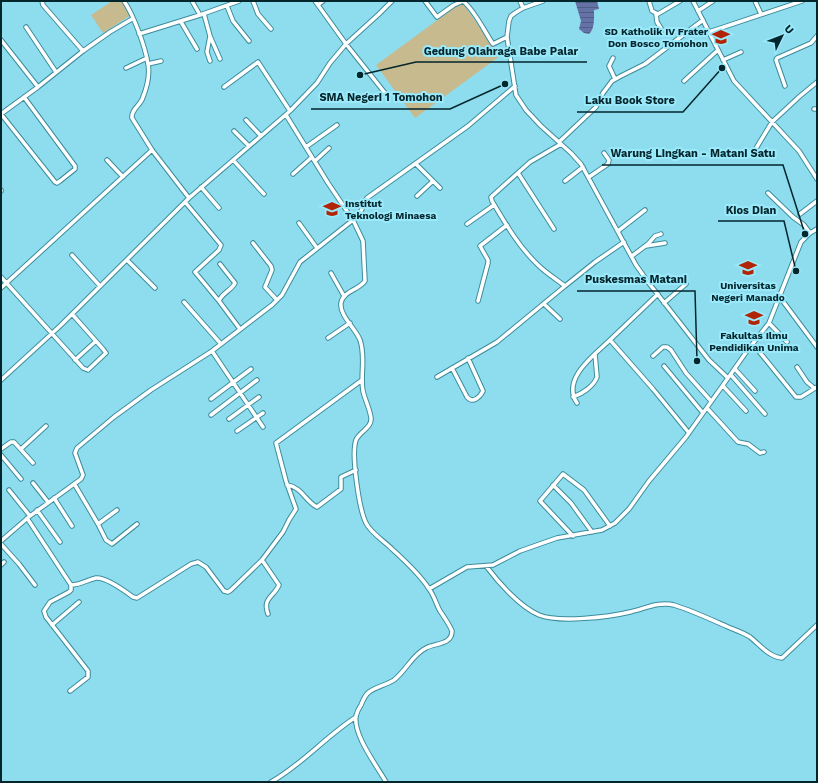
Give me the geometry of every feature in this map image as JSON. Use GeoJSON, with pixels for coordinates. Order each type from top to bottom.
{"type":"FeatureCollection","features":[{"type":"Feature","properties":{"kind":"street"},"geometry":{"type":"LineString","coordinates":[[42,1],[43,5],[83,51]]}},
{"type":"Feature","properties":{"kind":"street"},"geometry":{"type":"LineString","coordinates":[[124,1],[139,34],[148,64],[148,76],[144,96],[132,114],[133,121],[152,150],[189,198]]}},
{"type":"Feature","properties":{"kind":"street"},"geometry":{"type":"LineString","coordinates":[[192,1],[202,15],[220,59]]}},
{"type":"Feature","properties":{"kind":"street"},"geometry":{"type":"LineString","coordinates":[[139,34],[181,22],[239,1]]}},
{"type":"Feature","properties":{"kind":"street"},"geometry":{"type":"LineString","coordinates":[[253,1],[258,14],[271,29]]}},
{"type":"Feature","properties":{"kind":"street"},"geometry":{"type":"LineString","coordinates":[[315,1],[346,44],[385,93]]}},
{"type":"Feature","properties":{"kind":"street"},"geometry":{"type":"LineString","coordinates":[[318,5],[323,1]]}},
{"type":"Feature","properties":{"kind":"street"},"geometry":{"type":"LineString","coordinates":[[1,379],[52,334],[189,198],[286,115],[317,83],[330,63],[346,44],[392,1]]}},
{"type":"Feature","properties":{"kind":"street"},"geometry":{"type":"LineString","coordinates":[[425,1],[437,17],[454,5],[463,1],[493,44],[507,37]]}},
{"type":"Feature","properties":{"kind":"street"},"geometry":{"type":"LineString","coordinates":[[520,1],[524,8]]}},
{"type":"Feature","properties":{"kind":"street"},"geometry":{"type":"LineString","coordinates":[[544,1],[524,8],[511,16],[507,37],[516,95],[526,110],[577,159],[583,167],[636,265],[664,303],[709,360],[729,377],[765,414]]}},
{"type":"Feature","properties":{"kind":"street"},"geometry":{"type":"LineString","coordinates":[[649,1],[652,11],[656,14],[656,22],[662,30]]}},
{"type":"Feature","properties":{"kind":"street"},"geometry":{"type":"LineString","coordinates":[[656,14],[661,13],[680,1]]}},
{"type":"Feature","properties":{"kind":"street"},"geometry":{"type":"LineString","coordinates":[[693,1],[734,81],[799,152],[817,180]]}},
{"type":"Feature","properties":{"kind":"street"},"geometry":{"type":"LineString","coordinates":[[698,11],[713,1]]}},
{"type":"Feature","properties":{"kind":"street"},"geometry":{"type":"LineString","coordinates":[[755,1],[761,14]]}},
{"type":"Feature","properties":{"kind":"street"},"geometry":{"type":"LineString","coordinates":[[709,32],[792,2],[802,1]]}},
{"type":"Feature","properties":{"kind":"street"},"geometry":{"type":"LineString","coordinates":[[227,6],[233,21],[249,41]]}},
{"type":"Feature","properties":{"kind":"street"},"geometry":{"type":"LineString","coordinates":[[24,97],[75,166],[75,169],[57,183],[1,114],[83,51],[132,19]]}},
{"type":"Feature","properties":{"kind":"street"},"geometry":{"type":"LineString","coordinates":[[565,286],[538,265],[530,256],[507,225],[491,198],[530,162],[560,143],[592,112],[599,103],[607,87],[615,79],[645,64],[703,20]]}},
{"type":"Feature","properties":{"kind":"street"},"geometry":{"type":"LineString","coordinates":[[181,22],[197,49]]}},
{"type":"Feature","properties":{"kind":"street"},"geometry":{"type":"LineString","coordinates":[[26,27],[56,72]]}},
{"type":"Feature","properties":{"kind":"street"},"geometry":{"type":"LineString","coordinates":[[210,36],[207,52],[210,62]]}},
{"type":"Feature","properties":{"kind":"street"},"geometry":{"type":"LineString","coordinates":[[785,86],[776,60],[777,58],[811,44],[817,36]]}},
{"type":"Feature","properties":{"kind":"street"},"geometry":{"type":"LineString","coordinates":[[1,40],[38,87]]}},
{"type":"Feature","properties":{"kind":"street"},"geometry":{"type":"LineString","coordinates":[[684,81],[718,50]]}},
{"type":"Feature","properties":{"kind":"street"},"geometry":{"type":"LineString","coordinates":[[723,60],[741,52]]}},
{"type":"Feature","properties":{"kind":"street"},"geometry":{"type":"LineString","coordinates":[[126,68],[147,58]]}},
{"type":"Feature","properties":{"kind":"street"},"geometry":{"type":"LineString","coordinates":[[613,58],[609,66],[615,79]]}},
{"type":"Feature","properties":{"kind":"street"},"geometry":{"type":"LineString","coordinates":[[148,64],[161,61]]}},
{"type":"Feature","properties":{"kind":"street"},"geometry":{"type":"LineString","coordinates":[[224,88],[258,62],[290,111]]}},
{"type":"Feature","properties":{"kind":"street"},"geometry":{"type":"LineString","coordinates":[[755,150],[772,122],[817,82]]}},
{"type":"Feature","properties":{"kind":"street"},"geometry":{"type":"LineString","coordinates":[[35,585],[1,543],[27,518],[81,479],[83,475],[74,453],[77,448],[114,417],[151,390],[212,351],[277,300],[282,295],[295,268],[300,262],[353,220],[361,211],[367,198],[468,126],[515,86]]}},
{"type":"Feature","properties":{"kind":"street"},"geometry":{"type":"LineString","coordinates":[[286,115],[353,220],[363,241],[365,279],[362,285],[344,296],[341,305],[341,310],[356,333],[362,348],[363,392],[371,420],[370,424],[359,436],[355,444],[354,456],[362,508],[368,526],[430,589],[435,602],[451,628],[452,635],[444,643],[422,650],[394,680],[369,692],[364,698],[356,717],[356,724],[359,734],[386,782]]}},
{"type":"Feature","properties":{"kind":"street"},"geometry":{"type":"LineString","coordinates":[[246,120],[261,136]]}},
{"type":"Feature","properties":{"kind":"street"},"geometry":{"type":"LineString","coordinates":[[306,147],[337,125]]}},
{"type":"Feature","properties":{"kind":"street"},"geometry":{"type":"LineString","coordinates":[[234,131],[249,146]]}},
{"type":"Feature","properties":{"kind":"street"},"geometry":{"type":"LineString","coordinates":[[293,174],[329,148]]}},
{"type":"Feature","properties":{"kind":"street"},"geometry":{"type":"LineString","coordinates":[[1,288],[152,150]]}},
{"type":"Feature","properties":{"kind":"street"},"geometry":{"type":"LineString","coordinates":[[589,177],[608,164],[609,160],[604,153]]}},
{"type":"Feature","properties":{"kind":"street"},"geometry":{"type":"LineString","coordinates":[[107,160],[123,177]]}},
{"type":"Feature","properties":{"kind":"street"},"geometry":{"type":"LineString","coordinates":[[233,160],[264,194]]}},
{"type":"Feature","properties":{"kind":"street"},"geometry":{"type":"LineString","coordinates":[[416,164],[440,188]]}},
{"type":"Feature","properties":{"kind":"street"},"geometry":{"type":"LineString","coordinates":[[565,181],[583,167]]}},
{"type":"Feature","properties":{"kind":"street"},"geometry":{"type":"LineString","coordinates":[[518,173],[554,229]]}},
{"type":"Feature","properties":{"kind":"street"},"geometry":{"type":"LineString","coordinates":[[417,196],[433,181]]}},
{"type":"Feature","properties":{"kind":"street"},"geometry":{"type":"LineString","coordinates":[[201,188],[219,208]]}},
{"type":"Feature","properties":{"kind":"street"},"geometry":{"type":"LineString","coordinates":[[768,193],[793,218],[804,225],[810,233]]}},
{"type":"Feature","properties":{"kind":"street"},"geometry":{"type":"LineString","coordinates":[[800,214],[817,201]]}},
{"type":"Feature","properties":{"kind":"street"},"geometry":{"type":"LineString","coordinates":[[185,202],[221,245],[219,250],[195,272],[240,329]]}},
{"type":"Feature","properties":{"kind":"street"},"geometry":{"type":"LineString","coordinates":[[467,224],[494,205]]}},
{"type":"Feature","properties":{"kind":"street"},"geometry":{"type":"LineString","coordinates":[[618,231],[645,210]]}},
{"type":"Feature","properties":{"kind":"street"},"geometry":{"type":"LineString","coordinates":[[299,223],[318,248]]}},
{"type":"Feature","properties":{"kind":"street"},"geometry":{"type":"LineString","coordinates":[[478,301],[488,263],[488,260],[480,246],[507,225]]}},
{"type":"Feature","properties":{"kind":"street"},"geometry":{"type":"LineString","coordinates":[[430,589],[467,567],[486,566],[498,563],[516,553],[545,542],[562,537],[602,530],[615,523],[629,509],[689,433],[769,323],[801,242],[810,233],[817,229]]}},
{"type":"Feature","properties":{"kind":"street"},"geometry":{"type":"LineString","coordinates":[[632,256],[646,246],[655,236],[660,234]]}},
{"type":"Feature","properties":{"kind":"street"},"geometry":{"type":"LineString","coordinates":[[437,377],[497,342],[595,262],[624,242]]}},
{"type":"Feature","properties":{"kind":"street"},"geometry":{"type":"LineString","coordinates":[[253,243],[271,266],[272,270],[265,287],[277,300]]}},
{"type":"Feature","properties":{"kind":"street"},"geometry":{"type":"LineString","coordinates":[[646,246],[665,243]]}},
{"type":"Feature","properties":{"kind":"street"},"geometry":{"type":"LineString","coordinates":[[72,255],[100,286]]}},
{"type":"Feature","properties":{"kind":"street"},"geometry":{"type":"LineString","coordinates":[[127,260],[155,288]]}},
{"type":"Feature","properties":{"kind":"street"},"geometry":{"type":"LineString","coordinates":[[219,301],[220,298],[233,287],[234,283],[234,280],[220,264]]}},
{"type":"Feature","properties":{"kind":"street"},"geometry":{"type":"LineString","coordinates":[[331,273],[344,296]]}},
{"type":"Feature","properties":{"kind":"street"},"geometry":{"type":"LineString","coordinates":[[1,277],[75,360],[85,370],[88,370],[103,358],[105,352],[72,314]]}},
{"type":"Feature","properties":{"kind":"street"},"geometry":{"type":"LineString","coordinates":[[664,303],[686,284]]}},
{"type":"Feature","properties":{"kind":"street"},"geometry":{"type":"LineString","coordinates":[[577,403],[573,397],[573,388],[575,379],[585,363],[658,294]]}},
{"type":"Feature","properties":{"kind":"street"},"geometry":{"type":"LineString","coordinates":[[779,296],[817,347]]}},
{"type":"Feature","properties":{"kind":"street"},"geometry":{"type":"LineString","coordinates":[[184,302],[221,344]]}},
{"type":"Feature","properties":{"kind":"street"},"geometry":{"type":"LineString","coordinates":[[544,304],[560,318]]}},
{"type":"Feature","properties":{"kind":"street"},"geometry":{"type":"LineString","coordinates":[[328,338],[350,323]]}},
{"type":"Feature","properties":{"kind":"street"},"geometry":{"type":"LineString","coordinates":[[769,323],[786,342]]}},
{"type":"Feature","properties":{"kind":"street"},"geometry":{"type":"LineString","coordinates":[[610,340],[689,433]]}},
{"type":"Feature","properties":{"kind":"street"},"geometry":{"type":"LineString","coordinates":[[75,360],[96,341]]}},
{"type":"Feature","properties":{"kind":"street"},"geometry":{"type":"LineString","coordinates":[[753,344],[796,397],[801,397],[816,387],[807,382],[797,367]]}},
{"type":"Feature","properties":{"kind":"street"},"geometry":{"type":"LineString","coordinates":[[653,356],[663,347],[671,350],[686,373],[711,401]]}},
{"type":"Feature","properties":{"kind":"street"},"geometry":{"type":"LineString","coordinates":[[212,351],[263,426]]}},
{"type":"Feature","properties":{"kind":"street"},"geometry":{"type":"LineString","coordinates":[[573,397],[591,386],[596,381],[595,354]]}},
{"type":"Feature","properties":{"kind":"street"},"geometry":{"type":"LineString","coordinates":[[452,368],[469,400],[476,399],[483,391],[468,358]]}},
{"type":"Feature","properties":{"kind":"street"},"geometry":{"type":"LineString","coordinates":[[664,366],[703,413]]}},
{"type":"Feature","properties":{"kind":"street"},"geometry":{"type":"LineString","coordinates":[[211,399],[251,369]]}},
{"type":"Feature","properties":{"kind":"street"},"geometry":{"type":"LineString","coordinates":[[735,369],[755,391]]}},
{"type":"Feature","properties":{"kind":"street"},"geometry":{"type":"LineString","coordinates":[[211,415],[257,380]]}},
{"type":"Feature","properties":{"kind":"street"},"geometry":{"type":"LineString","coordinates":[[71,585],[83,584],[95,578],[105,579],[137,598],[191,564],[198,562],[206,567],[224,591],[228,592],[262,560],[283,532],[288,520],[296,509],[287,485],[276,443],[362,380]]}},
{"type":"Feature","properties":{"kind":"street"},"geometry":{"type":"LineString","coordinates":[[723,386],[746,411]]}},
{"type":"Feature","properties":{"kind":"street"},"geometry":{"type":"LineString","coordinates":[[229,419],[259,397]]}},
{"type":"Feature","properties":{"kind":"street"},"geometry":{"type":"LineString","coordinates":[[706,408],[738,442],[748,444],[760,453],[764,452]]}},
{"type":"Feature","properties":{"kind":"street"},"geometry":{"type":"LineString","coordinates":[[237,431],[263,413]]}},
{"type":"Feature","properties":{"kind":"street"},"geometry":{"type":"LineString","coordinates":[[21,449],[46,426]]}},
{"type":"Feature","properties":{"kind":"street"},"geometry":{"type":"LineString","coordinates":[[1,449],[12,442],[21,449],[33,463]]}},
{"type":"Feature","properties":{"kind":"street"},"geometry":{"type":"LineString","coordinates":[[1,455],[22,479]]}},
{"type":"Feature","properties":{"kind":"street"},"geometry":{"type":"LineString","coordinates":[[287,485],[300,490],[313,505],[317,507],[341,489],[341,477],[356,470]]}},
{"type":"Feature","properties":{"kind":"street"},"geometry":{"type":"LineString","coordinates":[[573,536],[540,501],[563,474],[584,490],[610,526]]}},
{"type":"Feature","properties":{"kind":"street"},"geometry":{"type":"LineString","coordinates":[[33,483],[48,502]]}},
{"type":"Feature","properties":{"kind":"street"},"geometry":{"type":"LineString","coordinates":[[75,484],[106,540],[112,544],[137,524]]}},
{"type":"Feature","properties":{"kind":"street"},"geometry":{"type":"LineString","coordinates":[[553,485],[571,503],[592,532]]}},
{"type":"Feature","properties":{"kind":"street"},"geometry":{"type":"LineString","coordinates":[[10,490],[30,516]]}},
{"type":"Feature","properties":{"kind":"street"},"geometry":{"type":"LineString","coordinates":[[54,498],[72,526]]}},
{"type":"Feature","properties":{"kind":"street"},"geometry":{"type":"LineString","coordinates":[[38,510],[60,542]]}},
{"type":"Feature","properties":{"kind":"street"},"geometry":{"type":"LineString","coordinates":[[98,524],[117,510]]}},
{"type":"Feature","properties":{"kind":"street"},"geometry":{"type":"LineString","coordinates":[[27,518],[71,585],[71,590],[69,592],[50,602],[46,608],[45,614],[88,671],[88,677],[70,691]]}},
{"type":"Feature","properties":{"kind":"street"},"geometry":{"type":"LineString","coordinates":[[262,560],[279,585],[267,601],[266,608],[268,614]]}},
{"type":"Feature","properties":{"kind":"street"},"geometry":{"type":"LineString","coordinates":[[486,566],[509,592],[539,615],[552,618],[591,618],[615,615],[661,604],[672,605],[696,613],[748,636],[774,658],[782,658],[817,624]]}},
{"type":"Feature","properties":{"kind":"street"},"geometry":{"type":"LineString","coordinates":[[52,625],[79,602]]}},
{"type":"Feature","properties":{"kind":"street"},"geometry":{"type":"LineString","coordinates":[[271,782],[294,768],[340,728],[356,717]]}},
{"type":"Feature","properties":{"kind":"shaded area"},"geometry":{"type":"Polygon","coordinates":[[[112,1],[122,1],[131,15],[103,33],[91,15],[112,1]]]}},
{"type":"Feature","properties":{"kind":"shaded area"},"geometry":{"type":"Polygon","coordinates":[[[462,2],[500,56],[415,118],[376,65],[462,2]]]}},
{"type":"Feature","properties":{"kind":"water"},"geometry":{"type":"Polygon","coordinates":[[[575,1],[597,1],[599,9],[594,10],[593,26],[589,34],[584,33],[579,29],[581,21],[575,1]]]}},
{"type":"Feature","properties":{"kind":"place","name":"SD Katholik IV Frater Don Bosco Tomohon"},"geometry":{"type":"Point","coordinates":[721,37]}},
{"type":"Feature","properties":{"kind":"place","name":"Laku Book Store"},"geometry":{"type":"Point","coordinates":[722,68]}},
{"type":"Feature","properties":{"kind":"place","name":"Gedung Olahraga Babe Palar"},"geometry":{"type":"Point","coordinates":[360,75]}},
{"type":"Feature","properties":{"kind":"place","name":"SMA Negeri 1 Tomohon"},"geometry":{"type":"Point","coordinates":[505,84]}},
{"type":"Feature","properties":{"kind":"place","name":"Institut Teknologi Minaesa"},"geometry":{"type":"Point","coordinates":[332,209]}},
{"type":"Feature","properties":{"kind":"place","name":"Warung Lingkan - Matani Satu"},"geometry":{"type":"Point","coordinates":[805,234]}},
{"type":"Feature","properties":{"kind":"place","name":"Universitas Negeri Manado"},"geometry":{"type":"Point","coordinates":[748,268]}},
{"type":"Feature","properties":{"kind":"place","name":"Kios Dian"},"geometry":{"type":"Point","coordinates":[796,271]}},
{"type":"Feature","properties":{"kind":"place","name":"Fakultas Ilmu Pendidikan Unima"},"geometry":{"type":"Point","coordinates":[754,318]}},
{"type":"Feature","properties":{"kind":"place","name":"Puskesmas Matani"},"geometry":{"type":"Point","coordinates":[697,361]}}]}
